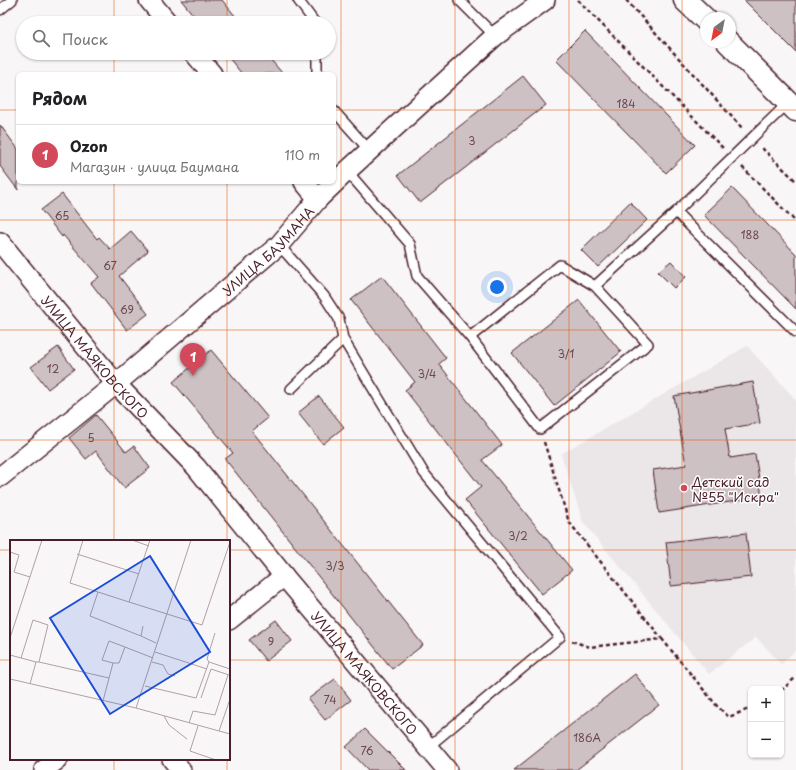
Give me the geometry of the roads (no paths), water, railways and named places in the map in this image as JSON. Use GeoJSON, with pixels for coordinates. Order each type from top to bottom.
{"type":"FeatureCollection","features":[{"type":"Feature","properties":{"kind":"main road"},"geometry":{"type":"LineString","coordinates":[[685,0],[700,14]]}},
{"type":"Feature","properties":{"kind":"main road"},"geometry":{"type":"LineString","coordinates":[[734,48],[792,106]]}},
{"type":"Feature","properties":{"kind":"street"},"geometry":{"type":"LineString","coordinates":[[149,0],[162,16]]}},
{"type":"Feature","properties":{"kind":"street","name":"УЛИЦА БАУМАНА"},"geometry":{"type":"LineString","coordinates":[[336,180],[495,36],[545,0]]}},
{"type":"Feature","properties":{"kind":"street"},"geometry":{"type":"LineString","coordinates":[[200,60],[210,72]]}},
{"type":"Feature","properties":{"kind":"street"},"geometry":{"type":"LineString","coordinates":[[306,184],[318,199]]}},
{"type":"Feature","properties":{"kind":"street","name":"УЛИЦА БАУМАНА"},"geometry":{"type":"LineString","coordinates":[[0,477],[116,384],[278,245],[332,184]]}},
{"type":"Feature","properties":{"kind":"street","name":"УЛИЦА МАЯКОВСКОГО"},"geometry":{"type":"LineString","coordinates":[[0,242],[116,384],[196,467],[284,576],[447,770]]}},
{"type":"Feature","properties":{"kind":"street"},"geometry":{"type":"LineString","coordinates":[[230,619],[284,576]]}},
{"type":"Feature","properties":{"kind":"street"},"geometry":{"type":"LineString","coordinates":[[44,770],[57,760]]}},
{"type":"Feature","properties":{"kind":"street"},"geometry":{"type":"LineString","coordinates":[[173,760],[181,770]]}},
{"type":"Feature","properties":{"kind":"lane"},"geometry":{"type":"LineString","coordinates":[[0,10],[12,0]]}},
{"type":"Feature","properties":{"kind":"lane"},"geometry":{"type":"LineString","coordinates":[[298,0],[310,16]]}},
{"type":"Feature","properties":{"kind":"lane"},"geometry":{"type":"LineString","coordinates":[[459,0],[495,36]]}},
{"type":"Feature","properties":{"kind":"lane"},"geometry":{"type":"LineString","coordinates":[[317,60],[317,72]]}},
{"type":"Feature","properties":{"kind":"lane"},"geometry":{"type":"LineString","coordinates":[[595,286],[676,212],[752,139],[792,106]]}},
{"type":"Feature","properties":{"kind":"lane"},"geometry":{"type":"LineString","coordinates":[[336,113],[369,150]]}},
{"type":"Feature","properties":{"kind":"lane"},"geometry":{"type":"LineString","coordinates":[[346,170],[410,244],[417,276],[470,338],[540,428],[648,344],[595,286],[560,265],[470,338]]}},
{"type":"Feature","properties":{"kind":"lane"},"geometry":{"type":"LineString","coordinates":[[676,212],[796,332]]}},
{"type":"Feature","properties":{"kind":"lane"},"geometry":{"type":"LineString","coordinates":[[278,245],[324,296],[339,319],[342,339],[424,473],[560,637],[428,747]]}},
{"type":"Feature","properties":{"kind":"lane"},"geometry":{"type":"LineString","coordinates":[[291,389],[342,339]]}},
{"type":"Feature","properties":{"kind":"place","name":"Ozon"},"geometry":{"type":"Point","coordinates":[193,376]}},
{"type":"Feature","properties":{"kind":"place","name":"Детский сад №55 \"Искра\""},"geometry":{"type":"Point","coordinates":[684,488]}}]}
